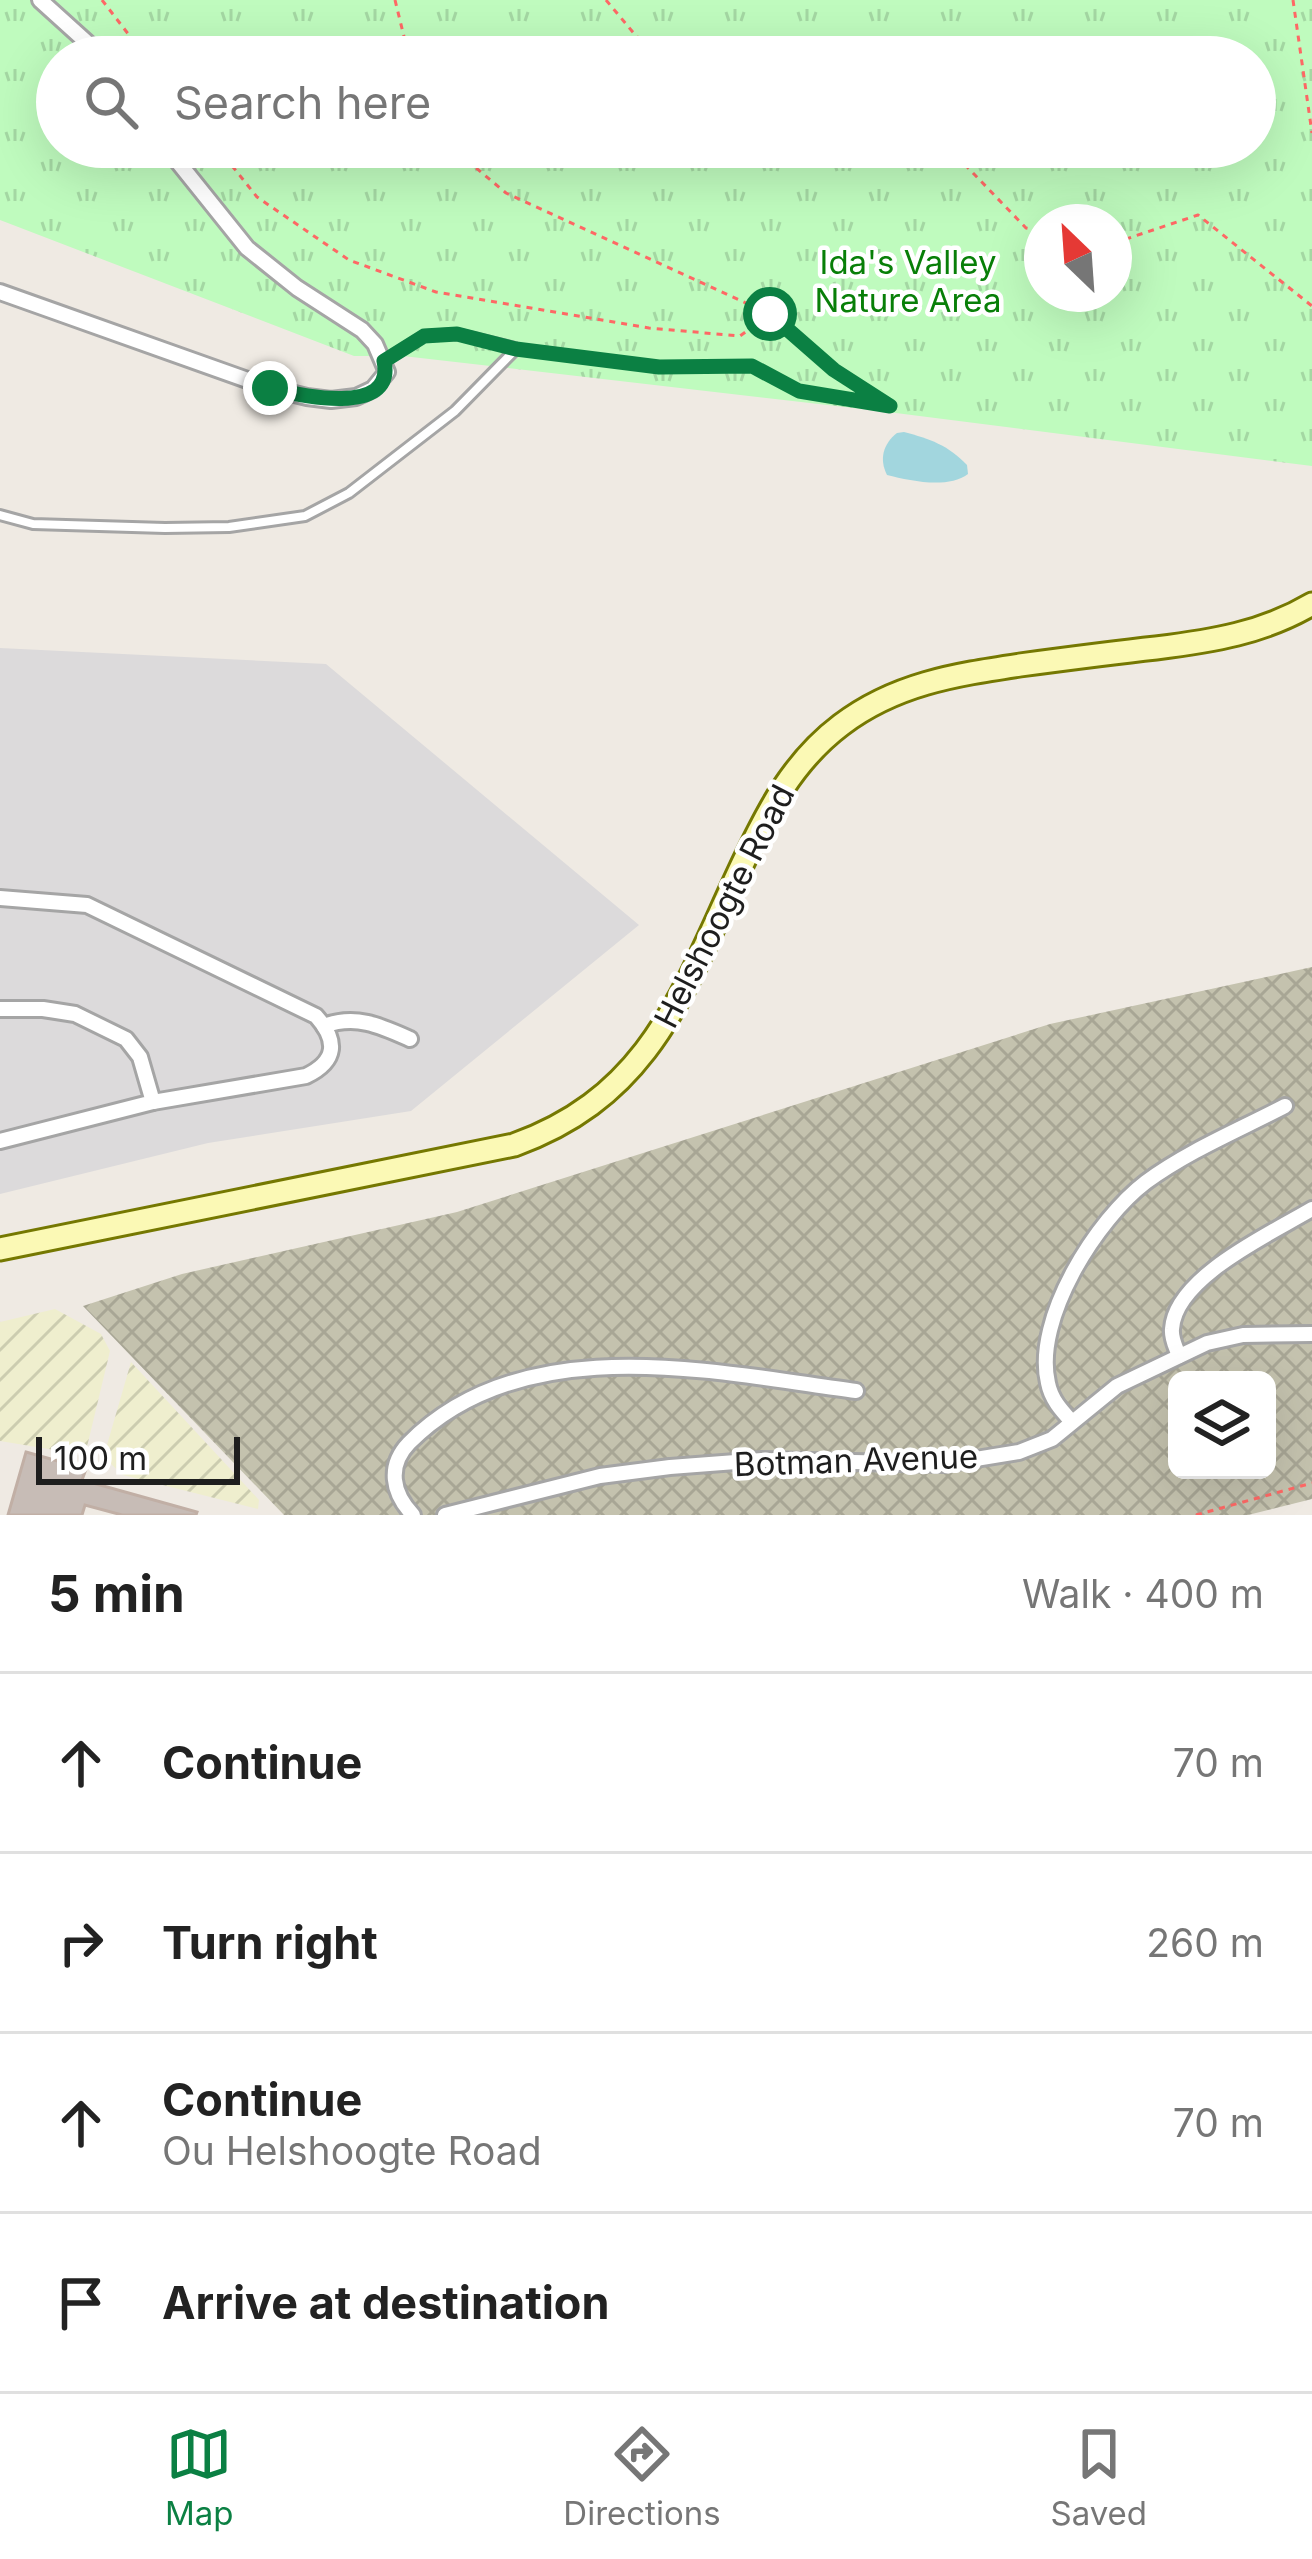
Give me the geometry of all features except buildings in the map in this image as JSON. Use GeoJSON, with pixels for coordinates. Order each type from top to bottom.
{"type":"FeatureCollection","features":[{"type":"Feature","properties":{"kind":"main road","name":"Helshoogte Road"},"geometry":{"type":"LineString","coordinates":[[0,1249],[514,1145],[553,1130],[590,1108],[646,1053],[788,779],[807,755],[858,712],[946,676],[1238,636],[1312,604]]}},
{"type":"Feature","properties":{"kind":"street"},"geometry":{"type":"LineString","coordinates":[[40,0],[80,36]]}},
{"type":"Feature","properties":{"kind":"street"},"geometry":{"type":"LineString","coordinates":[[0,292],[270,388],[331,400],[356,398],[374,389],[387,372],[375,344],[248,248],[183,168]]}},
{"type":"Feature","properties":{"kind":"street"},"geometry":{"type":"LineString","coordinates":[[0,898],[87,905],[316,1016],[332,1048],[320,1070],[306,1076],[153,1102],[0,1141]]}},
{"type":"Feature","properties":{"kind":"street"},"geometry":{"type":"LineString","coordinates":[[0,1009],[75,1014],[126,1039],[140,1057],[153,1102]]}},
{"type":"Feature","properties":{"kind":"street"},"geometry":{"type":"LineString","coordinates":[[324,1026],[346,1019],[367,1022],[410,1040]]}},
{"type":"Feature","properties":{"kind":"street"},"geometry":{"type":"LineString","coordinates":[[1072,1422],[1054,1401],[1046,1366],[1061,1299],[1095,1235],[1147,1181],[1285,1106]]}},
{"type":"Feature","properties":{"kind":"street"},"geometry":{"type":"LineString","coordinates":[[1179,1356],[1172,1327],[1176,1311],[1203,1278],[1312,1209]]}},
{"type":"Feature","properties":{"kind":"street","name":"Botman Avenue"},"geometry":{"type":"LineString","coordinates":[[446,1515],[600,1476],[670,1467],[762,1460],[945,1464],[1036,1447],[1117,1386],[1207,1343],[1244,1335],[1312,1334]]}},
{"type":"Feature","properties":{"kind":"street"},"geometry":{"type":"LineString","coordinates":[[413,1515],[394,1482],[398,1456],[422,1431],[465,1401],[512,1382],[547,1373],[650,1367],[856,1391]]}},
{"type":"Feature","properties":{"kind":"lane"},"geometry":{"type":"LineString","coordinates":[[384,361],[424,336],[457,334],[516,349]]}},
{"type":"Feature","properties":{"kind":"lane"},"geometry":{"type":"LineString","coordinates":[[0,515],[33,524],[164,528],[229,527],[305,516],[349,493],[455,411],[516,349]]}},
{"type":"Feature","properties":{"kind":"path"},"geometry":{"type":"LineString","coordinates":[[102,0],[130,36]]}},
{"type":"Feature","properties":{"kind":"path"},"geometry":{"type":"LineString","coordinates":[[394,0],[403,36]]}},
{"type":"Feature","properties":{"kind":"path"},"geometry":{"type":"LineString","coordinates":[[606,0],[637,36]]}},
{"type":"Feature","properties":{"kind":"path"},"geometry":{"type":"LineString","coordinates":[[1293,0],[1312,133]]}},
{"type":"Feature","properties":{"kind":"path"},"geometry":{"type":"LineString","coordinates":[[235,168],[257,196],[349,260],[436,292],[650,328],[740,336],[770,314]]}},
{"type":"Feature","properties":{"kind":"path"},"geometry":{"type":"LineString","coordinates":[[476,168],[506,193],[770,314],[834,370],[890,406],[799,391],[752,366],[659,367],[516,349]]}},
{"type":"Feature","properties":{"kind":"path"},"geometry":{"type":"LineString","coordinates":[[968,168],[1024,226]]}},
{"type":"Feature","properties":{"kind":"path"},"geometry":{"type":"LineString","coordinates":[[1132,237],[1198,215],[1312,307]]}},
{"type":"Feature","properties":{"kind":"path"},"geometry":{"type":"LineString","coordinates":[[1196,1515],[1312,1483]]}},
{"type":"Feature","properties":{"kind":"shaded area"},"geometry":{"type":"Polygon","coordinates":[[[0,648],[326,664],[639,925],[411,1111],[208,1143],[0,1194],[0,648]]]}},
{"type":"Feature","properties":{"kind":"shaded area"},"geometry":{"type":"Polygon","coordinates":[[[1312,967],[1312,1499],[1248,1515],[284,1515],[83,1306],[182,1274],[457,1212],[1050,1024],[1312,967]]]}},
{"type":"Feature","properties":{"kind":"green space","name":"Ida's Valley Nature Area"},"geometry":{"type":"Polygon","coordinates":[[[0,0],[1312,0],[1312,466],[403,356],[354,356],[0,220],[0,0]]]}},
{"type":"Feature","properties":{"kind":"green space"},"geometry":{"type":"Polygon","coordinates":[[[55,1309],[101,1334],[110,1351],[85,1455],[0,1441],[0,1322],[55,1309]]]}},
{"type":"Feature","properties":{"kind":"green space"},"geometry":{"type":"Polygon","coordinates":[[[131,1362],[259,1500],[258,1509],[123,1475],[112,1465],[107,1445],[131,1362]]]}},
{"type":"Feature","properties":{"kind":"water"},"geometry":{"type":"Polygon","coordinates":[[[904,432],[946,448],[967,465],[968,474],[940,482],[887,475],[886,447],[892,437],[904,432]]]}},
{"type":"Feature","properties":{"kind":"route"},"geometry":{"type":"LineString","coordinates":[[270,388],[331,400],[356,398],[383,380],[384,361],[424,336],[457,334],[516,349],[659,367],[752,366],[799,391],[890,406],[834,370],[770,314]]}}]}
